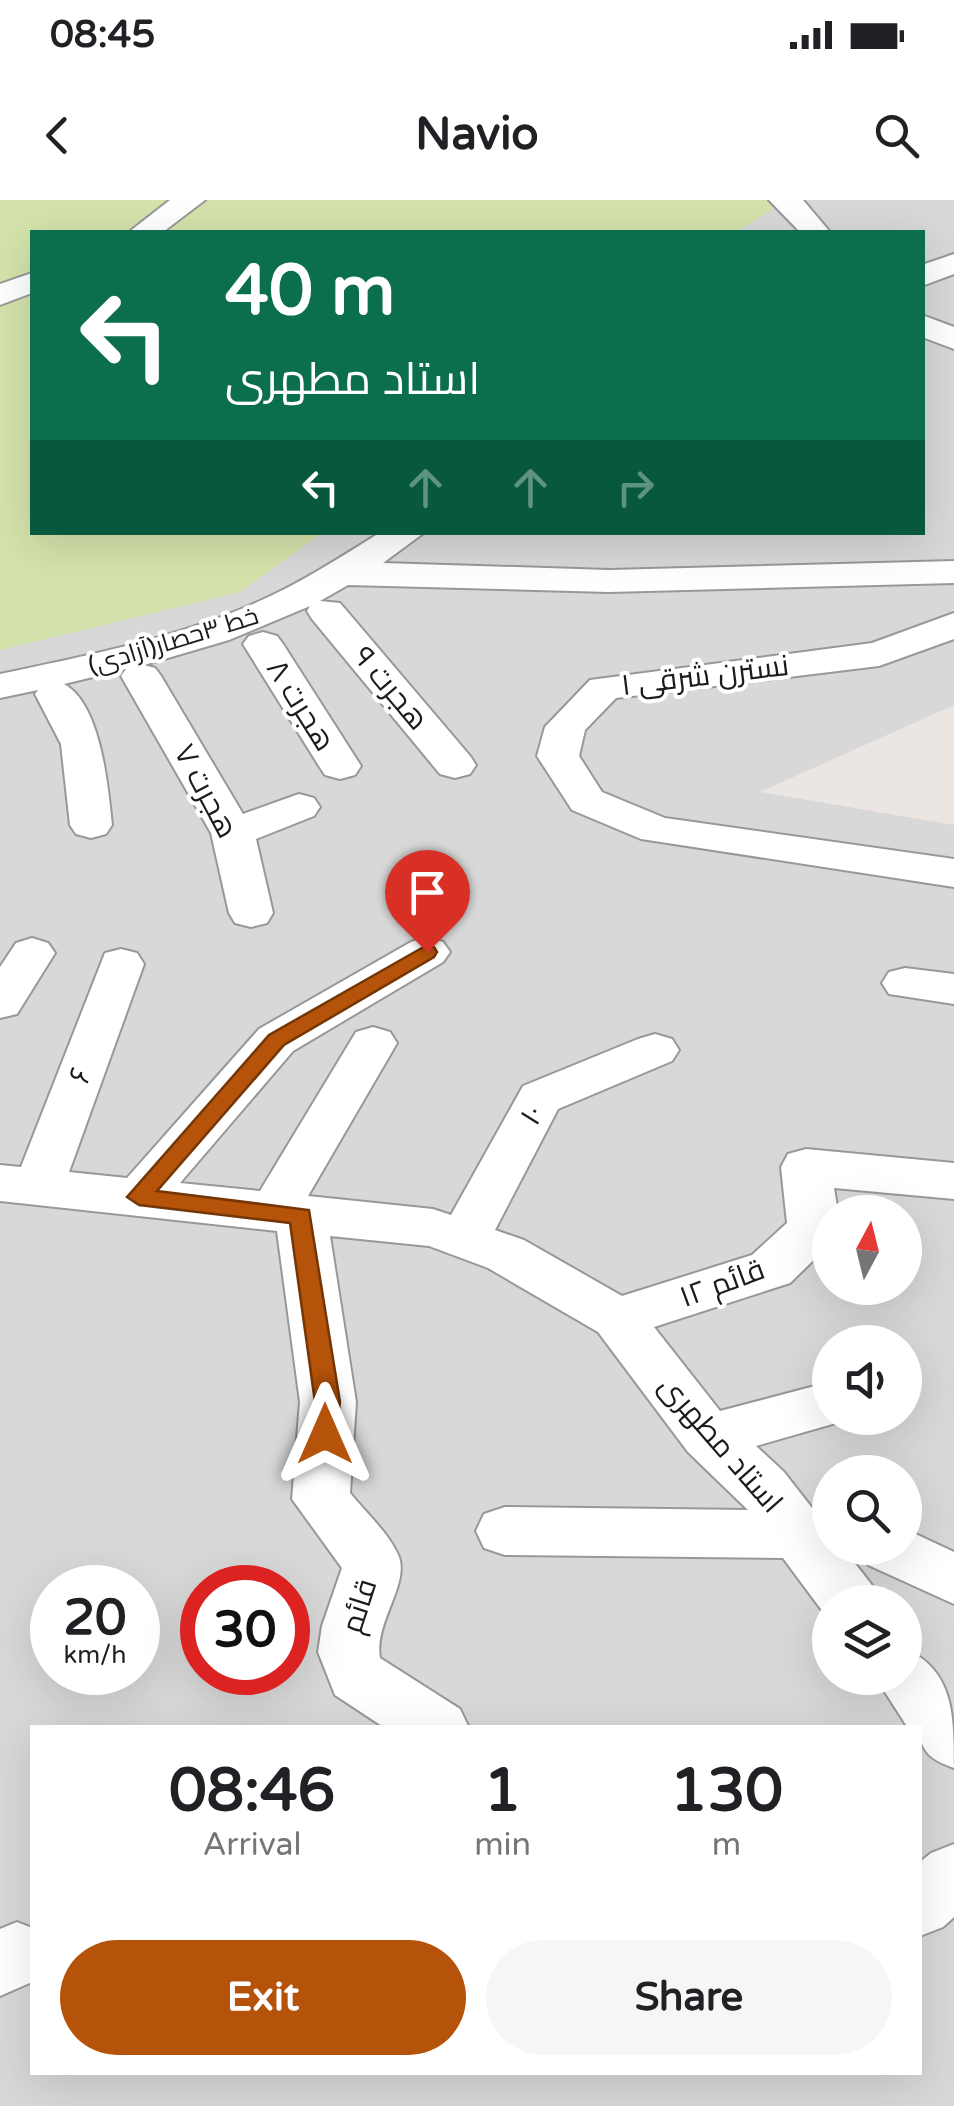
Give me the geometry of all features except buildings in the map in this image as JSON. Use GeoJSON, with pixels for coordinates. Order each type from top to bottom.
{"type":"FeatureCollection","features":[{"type":"Feature","properties":{"kind":"street"},"geometry":{"type":"LineString","coordinates":[[147,230],[190,200]]}},
{"type":"Feature","properties":{"kind":"street"},"geometry":{"type":"LineString","coordinates":[[784,200],[814,230]]}},
{"type":"Feature","properties":{"kind":"street"},"geometry":{"type":"LineString","coordinates":[[925,276],[954,263]]}},
{"type":"Feature","properties":{"kind":"street"},"geometry":{"type":"LineString","coordinates":[[0,296],[30,283]]}},
{"type":"Feature","properties":{"kind":"street"},"geometry":{"type":"LineString","coordinates":[[0,705],[142,676],[263,644],[403,535]]}},
{"type":"Feature","properties":{"kind":"street"},"geometry":{"type":"LineString","coordinates":[[332,592],[954,572]]}},
{"type":"Feature","properties":{"kind":"street","name":"خط ۳حصار(آزادی)"},"geometry":{"type":"LineString","coordinates":[[0,686],[130,656],[332,592]]}},
{"type":"Feature","properties":{"kind":"street","name":"هجرت ۹"},"geometry":{"type":"LineString","coordinates":[[332,592],[455,765]]}},
{"type":"Feature","properties":{"kind":"street","name":"نسترن شرقی ۱"},"geometry":{"type":"LineString","coordinates":[[954,625],[879,654],[604,688],[565,727],[558,756],[587,801],[656,830],[954,873]]}},
{"type":"Feature","properties":{"kind":"street","name":"هجرت ۸"},"geometry":{"type":"LineString","coordinates":[[263,644],[340,766]]}},
{"type":"Feature","properties":{"kind":"street","name":"هجرت ۷"},"geometry":{"type":"LineString","coordinates":[[142,676],[233,833],[251,913]]}},
{"type":"Feature","properties":{"kind":"street"},"geometry":{"type":"LineString","coordinates":[[55,694],[82,744],[92,825]]}},
{"type":"Feature","properties":{"kind":"street"},"geometry":{"type":"LineString","coordinates":[[233,833],[299,807]]}},
{"type":"Feature","properties":{"kind":"street"},"geometry":{"type":"LineString","coordinates":[[139,1197],[276,1040],[427,952]]}},
{"type":"Feature","properties":{"kind":"street"},"geometry":{"type":"LineString","coordinates":[[0,1003],[32,953]]}},
{"type":"Feature","properties":{"kind":"street","name":"۶"},"geometry":{"type":"LineString","coordinates":[[19,1184],[121,964]]}},
{"type":"Feature","properties":{"kind":"street"},"geometry":{"type":"LineString","coordinates":[[905,983],[954,989]]}},
{"type":"Feature","properties":{"kind":"street"},"geometry":{"type":"LineString","coordinates":[[286,1215],[373,1043]]}},
{"type":"Feature","properties":{"kind":"street","name":"۱۰"},"geometry":{"type":"LineString","coordinates":[[464,1239],[540,1098],[654,1050]]}},
{"type":"Feature","properties":{"kind":"street","name":"قائم ۱۲"},"geometry":{"type":"LineString","coordinates":[[617,1318],[771,1269],[814,1229],[806,1167],[954,1182]]}},
{"type":"Feature","properties":{"kind":"street","name":"استاد مطهری"},"geometry":{"type":"LineString","coordinates":[[19,1184],[433,1228],[506,1254],[617,1318],[708,1436],[812,1525]]}},
{"type":"Feature","properties":{"kind":"street","name":"قائم"},"geometry":{"type":"LineString","coordinates":[[286,1215],[328,1402],[321,1499],[371,1562],[372,1574],[345,1650],[348,1664],[357,1676],[433,1725]]}},
{"type":"Feature","properties":{"kind":"street"},"geometry":{"type":"LineString","coordinates":[[708,1436],[812,1409]]}},
{"type":"Feature","properties":{"kind":"street"},"geometry":{"type":"LineString","coordinates":[[505,1531],[812,1527]]}},
{"type":"Feature","properties":{"kind":"street"},"geometry":{"type":"LineString","coordinates":[[922,1563],[954,1578]]}},
{"type":"Feature","properties":{"kind":"street"},"geometry":{"type":"LineString","coordinates":[[920,1695],[954,1740]]}},
{"type":"Feature","properties":{"kind":"street"},"geometry":{"type":"LineString","coordinates":[[922,1903],[954,1874]]}},
{"type":"Feature","properties":{"kind":"shaded area"},"geometry":{"type":"Polygon","coordinates":[[[0,200],[954,200],[954,705],[760,792],[954,825],[954,2106],[0,2106],[0,200]]]}},
{"type":"Feature","properties":{"kind":"green space"},"geometry":{"type":"Polygon","coordinates":[[[0,200],[788,200],[739,230],[30,230],[30,535],[319,535],[240,592],[0,650],[0,200]]]}},
{"type":"Feature","properties":{"kind":"route"},"geometry":{"type":"LineString","coordinates":[[325,1434],[328,1402],[300,1216],[139,1197],[276,1040],[427,952]]}}]}
